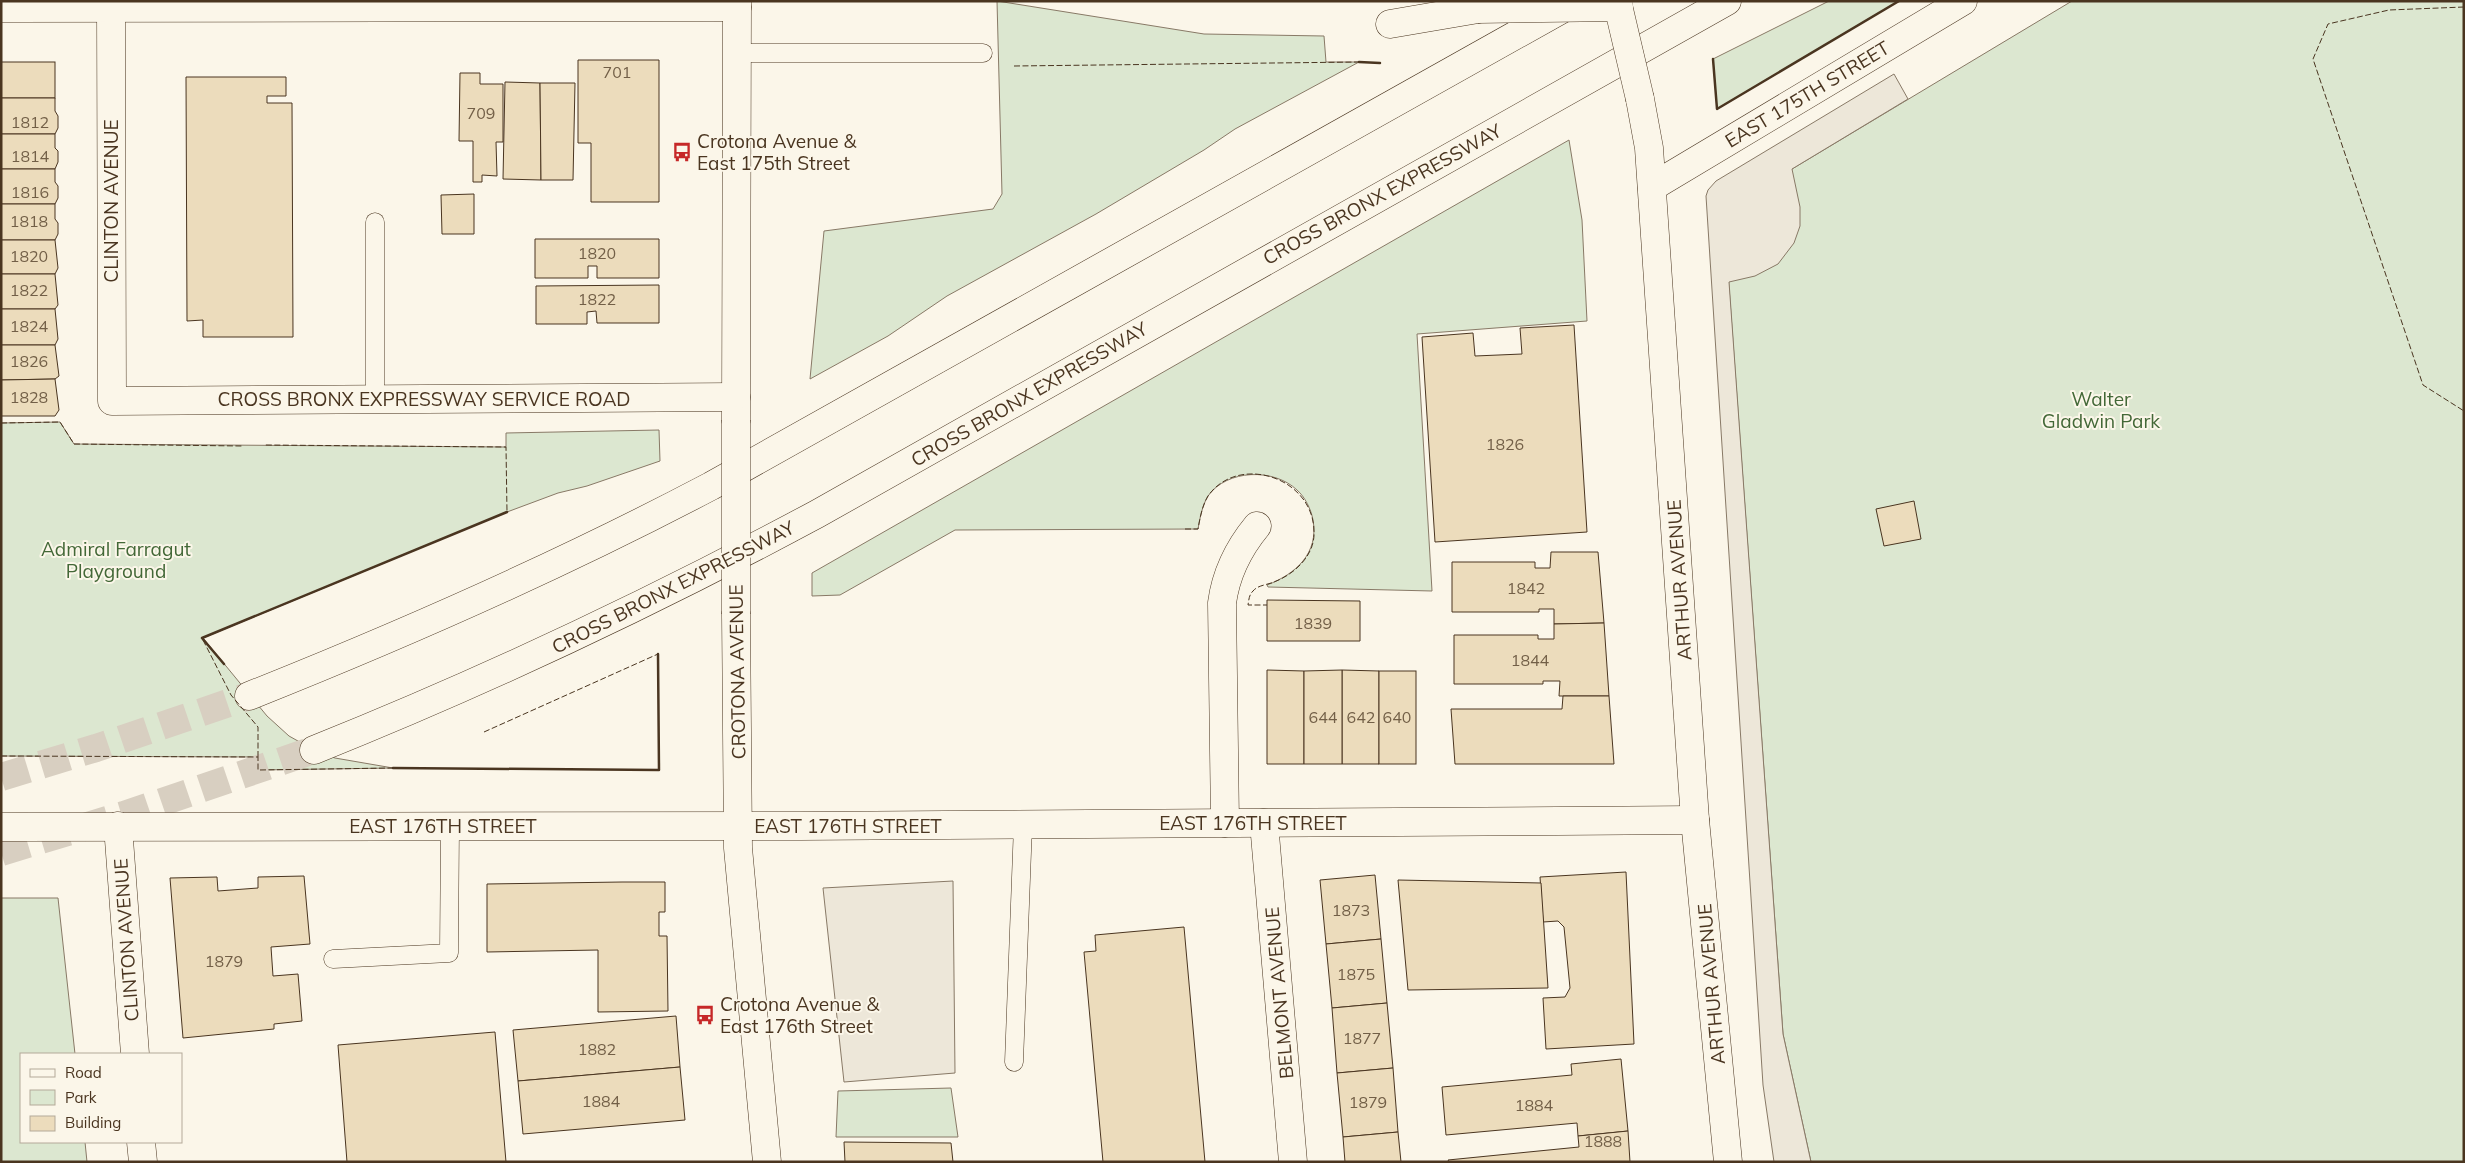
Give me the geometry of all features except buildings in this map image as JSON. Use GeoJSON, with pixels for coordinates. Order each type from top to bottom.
{"type":"FeatureCollection","features":[{"type":"Feature","properties":{"kind":"main road"},"geometry":{"type":"LineString","coordinates":[[249,696],[392,638],[513,584],[720,482],[1576,1]]}},
{"type":"Feature","properties":{"kind":"main road","name":"EAST 175TH STREET"},"geometry":{"type":"LineString","coordinates":[[1652,187],[1963,1]]}},
{"type":"Feature","properties":{"kind":"main road","name":"CROSS BRONX EXPRESSWAY"},"geometry":{"type":"LineString","coordinates":[[314,750],[507,669],[701,576],[817,514],[1726,2]]}},
{"type":"Feature","properties":{"kind":"main road"},"geometry":{"type":"LineString","coordinates":[[1,8],[111,4],[737,4]]}},
{"type":"Feature","properties":{"kind":"main road","name":"CLINTON AVENUE"},"geometry":{"type":"LineString","coordinates":[[111,4],[112,401]]}},
{"type":"Feature","properties":{"kind":"main road","name":"CROTONA AVENUE"},"geometry":{"type":"LineString","coordinates":[[737,4],[736,614],[738,826],[740,872],[767,1162]]}},
{"type":"Feature","properties":{"kind":"main road"},"geometry":{"type":"LineString","coordinates":[[1390,24],[1478,9],[1618,4]]}},
{"type":"Feature","properties":{"kind":"main road","name":"ARTHUR AVENUE"},"geometry":{"type":"LineString","coordinates":[[1618,4],[1640,99],[1649,148],[1695,820],[1728,1162]]}},
{"type":"Feature","properties":{"kind":"main road","name":"CROSS BRONX EXPRESSWAY SERVICE ROAD"},"geometry":{"type":"LineString","coordinates":[[112,401],[375,399],[736,408]]}},
{"type":"Feature","properties":{"kind":"main road"},"geometry":{"type":"LineString","coordinates":[[1225,824],[1222,603],[1227,578],[1234,562],[1257,526]]}},
{"type":"Feature","properties":{"kind":"main road","name":"EAST 176TH STREET"},"geometry":{"type":"LineString","coordinates":[[1,827],[1023,825],[1695,820]]}},
{"type":"Feature","properties":{"kind":"main road","name":"BELMONT AVENUE"},"geometry":{"type":"LineString","coordinates":[[1264,823],[1293,1162]]}},
{"type":"Feature","properties":{"kind":"main road","name":"CLINTON AVENUE"},"geometry":{"type":"LineString","coordinates":[[118,826],[135,1053]]}},
{"type":"Feature","properties":{"kind":"main road"},"geometry":{"type":"LineString","coordinates":[[141,1143],[143,1162]]}},
{"type":"Feature","properties":{"kind":"lane"},"geometry":{"type":"LineString","coordinates":[[737,53],[983,52]]}},
{"type":"Feature","properties":{"kind":"lane"},"geometry":{"type":"LineString","coordinates":[[375,222],[375,399]]}},
{"type":"Feature","properties":{"kind":"lane"},"geometry":{"type":"LineString","coordinates":[[1014,1062],[1023,825]]}},
{"type":"Feature","properties":{"kind":"lane"},"geometry":{"type":"LineString","coordinates":[[332,959],[449,953],[450,826]]}},
{"type":"Feature","properties":{"kind":"green space"},"geometry":{"type":"Polygon","coordinates":[[[997,1],[1204,34],[1324,36],[1326,62],[1359,62],[1235,129],[1204,150],[1096,214],[947,296],[888,336],[810,379],[824,231],[993,209],[1002,194],[997,1]]]}},
{"type":"Feature","properties":{"kind":"green space"},"geometry":{"type":"Polygon","coordinates":[[[1829,1],[1899,1],[1717,109],[1713,59],[1829,1]]]}},
{"type":"Feature","properties":{"kind":"green space","name":"Walter Gladwin Park"},"geometry":{"type":"Polygon","coordinates":[[[2072,1],[2464,1],[2464,1162],[1811,1162],[1783,1034],[1726,245],[1792,169],[2072,1]]]}},
{"type":"Feature","properties":{"kind":"green space"},"geometry":{"type":"Polygon","coordinates":[[[1569,140],[1582,220],[1587,321],[1417,334],[1432,591],[1268,587],[1267,585],[1287,575],[1303,561],[1312,543],[1314,532],[1313,520],[1303,496],[1297,490],[1276,478],[1264,475],[1251,475],[1238,476],[1216,487],[1206,500],[1198,529],[955,530],[840,595],[812,596],[812,573],[1569,140]]]}},
{"type":"Feature","properties":{"kind":"green space","name":"Admiral Farragut Playground"},"geometry":{"type":"Polygon","coordinates":[[[60,422],[74,444],[506,447],[506,433],[659,430],[660,461],[587,486],[558,493],[507,512],[203,638],[267,716],[289,736],[314,750],[335,758],[393,768],[258,770],[258,757],[1,756],[1,423],[60,422]]]}},
{"type":"Feature","properties":{"kind":"green space"},"geometry":{"type":"Polygon","coordinates":[[[1,898],[58,898],[75,1053],[20,1053],[20,1143],[85,1143],[87,1162],[1,1162],[1,898]]]}},
{"type":"Feature","properties":{"kind":"green space"},"geometry":{"type":"Polygon","coordinates":[[[951,1088],[958,1137],[836,1137],[838,1091],[951,1088]]]}},
{"type":"Feature","properties":{"kind":"shaded area"},"geometry":{"type":"Polygon","coordinates":[[[1894,74],[1908,99],[1792,169],[1800,207],[1800,226],[1794,243],[1778,264],[1755,276],[1729,282],[1783,1034],[1811,1162],[1774,1162],[1763,1085],[1706,196],[1708,190],[1716,181],[1894,74]]]}},
{"type":"Feature","properties":{"kind":"shaded area"},"geometry":{"type":"Polygon","coordinates":[[[953,881],[955,1073],[844,1082],[823,888],[953,881]]]}},
{"type":"Feature","properties":{"kind":"tunnel"},"geometry":{"type":"LineString","coordinates":[[1,777],[96,748],[249,696]]}},
{"type":"Feature","properties":{"kind":"tunnel"},"geometry":{"type":"LineString","coordinates":[[1,852],[124,815],[314,750]]}},
{"type":"Feature","properties":{"kind":"fence"},"geometry":{"type":"LineString","coordinates":[[2464,7],[2389,10],[2328,24],[2313,59],[2423,385],[2464,411]]}},
{"type":"Feature","properties":{"kind":"fence"},"geometry":{"type":"LineString","coordinates":[[1014,66],[1359,62]]}},
{"type":"Feature","properties":{"kind":"fence"},"geometry":{"type":"LineString","coordinates":[[1,423],[60,422],[74,444],[242,446]]}},
{"type":"Feature","properties":{"kind":"fence"},"geometry":{"type":"LineString","coordinates":[[258,757],[258,727],[231,695],[202,638],[507,512],[506,447],[264,445]]}},
{"type":"Feature","properties":{"kind":"fence"},"geometry":{"type":"LineString","coordinates":[[1185,529],[1198,529],[1208,496],[1221,483],[1237,476],[1255,474],[1272,477],[1288,485],[1302,497],[1311,513],[1314,532],[1311,548],[1296,569],[1274,582],[1257,587],[1249,597],[1248,605],[1267,605]]}},
{"type":"Feature","properties":{"kind":"fence"},"geometry":{"type":"LineString","coordinates":[[484,732],[658,654]]}},
{"type":"Feature","properties":{"kind":"fence"},"geometry":{"type":"LineString","coordinates":[[1,756],[258,757],[258,770],[393,768]]}},
{"type":"Feature","properties":{"kind":"wall"},"geometry":{"type":"LineString","coordinates":[[1713,59],[1717,109],[1899,1]]}},
{"type":"Feature","properties":{"kind":"wall"},"geometry":{"type":"LineString","coordinates":[[1359,62],[1380,63]]}},
{"type":"Feature","properties":{"kind":"wall"},"geometry":{"type":"LineString","coordinates":[[224,664],[202,638],[507,512]]}},
{"type":"Feature","properties":{"kind":"wall"},"geometry":{"type":"LineString","coordinates":[[393,768],[659,770],[658,654]]}},
{"type":"Feature","properties":{"kind":"place","name":"Crotona Avenue & East 175th Street"},"geometry":{"type":"Point","coordinates":[682,152]}},
{"type":"Feature","properties":{"kind":"place","name":"Crotona Avenue & East 176th Street"},"geometry":{"type":"Point","coordinates":[705,1015]}}]}
